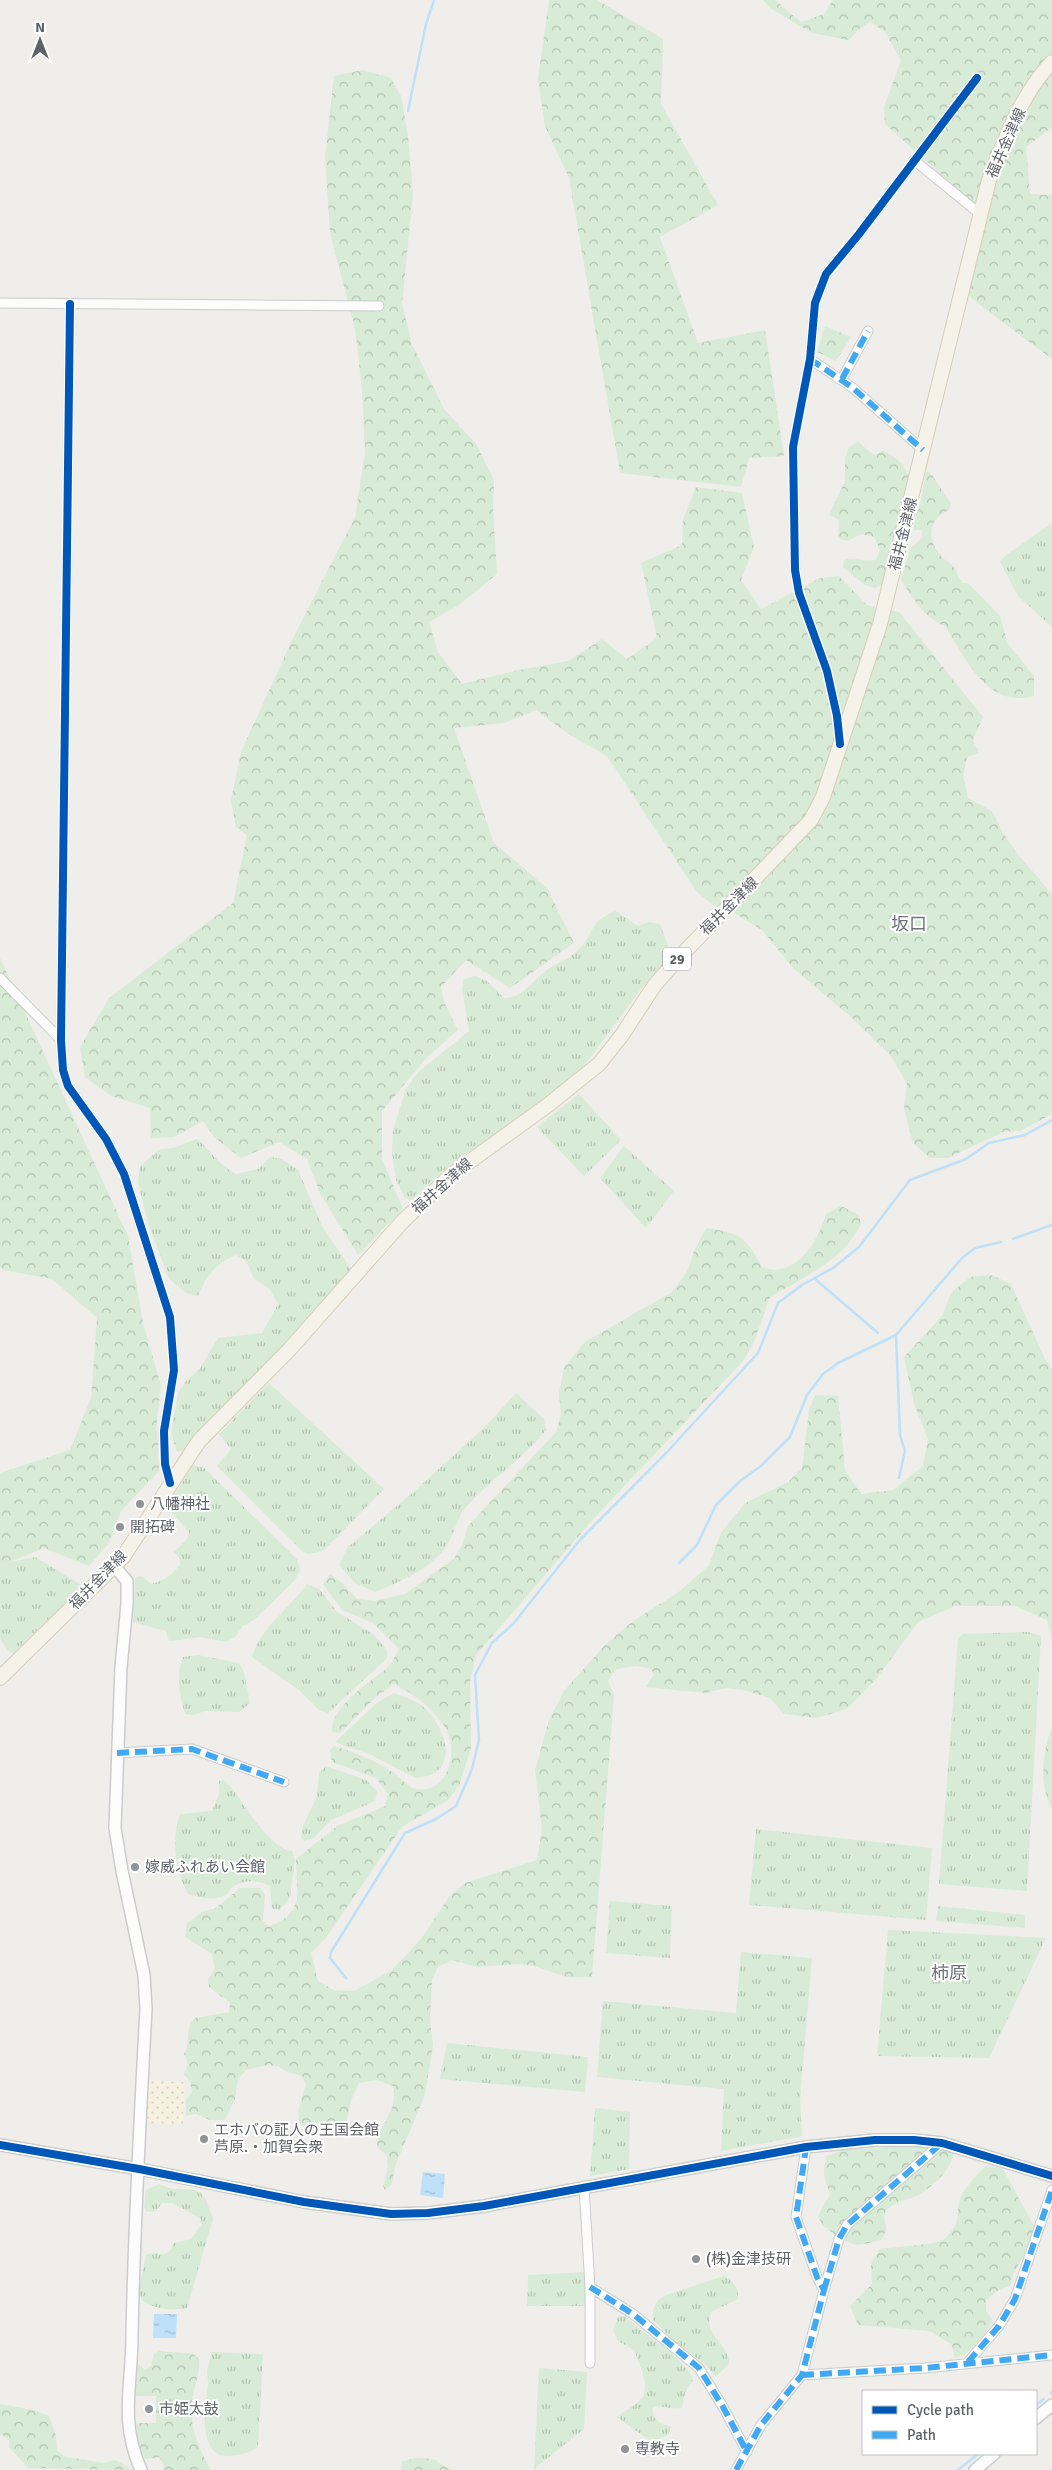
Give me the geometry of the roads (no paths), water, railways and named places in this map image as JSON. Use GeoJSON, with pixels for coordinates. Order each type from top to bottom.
{"type":"FeatureCollection","features":[{"type":"Feature","properties":{"kind":"main road","name":"福井金津線"},"geometry":{"type":"LineString","coordinates":[[0,1678],[114,1566],[129,1548],[170,1483],[209,1429],[290,1349],[383,1243],[434,1190],[464,1165],[548,1105],[599,1064],[622,1036],[649,994],[674,962],[811,820],[823,797],[880,624],[989,180],[1005,138],[1034,84],[1052,62]]}},
{"type":"Feature","properties":{"kind":"street"},"geometry":{"type":"LineString","coordinates":[[840,744],[837,716],[827,671],[799,593],[795,570],[793,447],[810,359],[815,302],[826,274],[860,234],[977,78]]}},
{"type":"Feature","properties":{"kind":"street"},"geometry":{"type":"LineString","coordinates":[[914,160],[980,214]]}},
{"type":"Feature","properties":{"kind":"street"},"geometry":{"type":"LineString","coordinates":[[0,303],[379,306]]}},
{"type":"Feature","properties":{"kind":"street"},"geometry":{"type":"LineString","coordinates":[[70,304],[61,1040],[63,1070],[68,1086],[106,1139],[124,1174],[170,1317],[174,1370],[164,1431],[165,1464],[170,1483]]}},
{"type":"Feature","properties":{"kind":"street"},"geometry":{"type":"LineString","coordinates":[[842,379],[868,331]]}},
{"type":"Feature","properties":{"kind":"street"},"geometry":{"type":"LineString","coordinates":[[810,359],[842,379],[923,450]]}},
{"type":"Feature","properties":{"kind":"street"},"geometry":{"type":"LineString","coordinates":[[0,978],[61,1040]]}},
{"type":"Feature","properties":{"kind":"street"},"geometry":{"type":"LineString","coordinates":[[114,1566],[126,1580],[127,1590],[117,1753],[115,1828],[144,1975],[146,2009],[132,2344],[127,2400],[128,2432],[141,2470]]}},
{"type":"Feature","properties":{"kind":"street"},"geometry":{"type":"LineString","coordinates":[[117,1753],[192,1749],[284,1782]]}},
{"type":"Feature","properties":{"kind":"street"},"geometry":{"type":"LineString","coordinates":[[0,2145],[139,2169],[304,2202],[391,2214],[428,2213],[484,2206],[584,2186],[699,2168],[806,2147],[875,2140],[914,2140],[942,2143],[1052,2176]]}},
{"type":"Feature","properties":{"kind":"street"},"geometry":{"type":"LineString","coordinates":[[736,2470],[761,2425],[802,2375],[839,2239],[847,2225],[942,2143]]}},
{"type":"Feature","properties":{"kind":"street"},"geometry":{"type":"LineString","coordinates":[[806,2147],[796,2217],[817,2276],[824,2290]]}},
{"type":"Feature","properties":{"kind":"street"},"geometry":{"type":"LineString","coordinates":[[584,2186],[590,2287],[590,2364]]}},
{"type":"Feature","properties":{"kind":"street"},"geometry":{"type":"LineString","coordinates":[[968,2362],[999,2326],[1015,2300],[1052,2190]]}},
{"type":"Feature","properties":{"kind":"street"},"geometry":{"type":"LineString","coordinates":[[590,2287],[633,2314],[699,2368],[747,2452]]}},
{"type":"Feature","properties":{"kind":"street"},"geometry":{"type":"LineString","coordinates":[[802,2375],[925,2368],[968,2362],[1052,2355]]}},
{"type":"Feature","properties":{"kind":"street"},"geometry":{"type":"LineString","coordinates":[[1037,2417],[1052,2404]]}},
{"type":"Feature","properties":{"kind":"street"},"geometry":{"type":"LineString","coordinates":[[975,2470],[993,2455]]}},
{"type":"Feature","properties":{"kind":"water"},"geometry":{"type":"Polygon","coordinates":[[[423,2172],[445,2174],[443,2198],[420,2195],[423,2172]]]}},
{"type":"Feature","properties":{"kind":"water"},"geometry":{"type":"Polygon","coordinates":[[[154,2314],[177,2314],[176,2338],[153,2338],[154,2314]]]}},
{"type":"Feature","properties":{"kind":"waterway"},"geometry":{"type":"LineString","coordinates":[[408,111],[426,24],[434,0]]}},
{"type":"Feature","properties":{"kind":"waterway"},"geometry":{"type":"LineString","coordinates":[[346,1978],[330,1958],[331,1952],[405,1833],[436,1819],[456,1806],[472,1769],[479,1740],[475,1675],[492,1643],[513,1624],[579,1541],[667,1452],[758,1353],[778,1303],[802,1285],[833,1268],[859,1247],[910,1180],[966,1159],[989,1143],[1025,1135],[1052,1120]]}},
{"type":"Feature","properties":{"kind":"waterway"},"geometry":{"type":"LineString","coordinates":[[1013,1239],[1052,1225]]}},
{"type":"Feature","properties":{"kind":"waterway"},"geometry":{"type":"LineString","coordinates":[[899,1478],[905,1451],[900,1435],[896,1335],[962,1258],[975,1248],[1001,1242]]}},
{"type":"Feature","properties":{"kind":"waterway"},"geometry":{"type":"LineString","coordinates":[[815,1279],[878,1333]]}},
{"type":"Feature","properties":{"kind":"waterway"},"geometry":{"type":"LineString","coordinates":[[679,1563],[697,1545],[716,1505],[740,1481],[761,1466],[790,1437],[807,1395],[823,1374],[838,1363],[896,1335]]}},
{"type":"Feature","properties":{"kind":"waterway"},"geometry":{"type":"LineString","coordinates":[[1037,2404],[1044,2399]]}},
{"type":"Feature","properties":{"kind":"waterway"},"geometry":{"type":"LineString","coordinates":[[958,2470],[977,2455]]}},
{"type":"Feature","properties":{"kind":"place","name":"八幡神社"},"geometry":{"type":"Point","coordinates":[140,1504]}},
{"type":"Feature","properties":{"kind":"place","name":"開拓碑"},"geometry":{"type":"Point","coordinates":[120,1527]}},
{"type":"Feature","properties":{"kind":"place","name":"嫁威ふれあい会館"},"geometry":{"type":"Point","coordinates":[135,1867]}},
{"type":"Feature","properties":{"kind":"place","name":"エホバの証人の王国会館 芦原.・加賀会衆"},"geometry":{"type":"Point","coordinates":[204,2139]}},
{"type":"Feature","properties":{"kind":"place","name":"(株)金津技研"},"geometry":{"type":"Point","coordinates":[696,2259]}},
{"type":"Feature","properties":{"kind":"place","name":"市姫太鼓"},"geometry":{"type":"Point","coordinates":[149,2409]}},
{"type":"Feature","properties":{"kind":"place","name":"専教寺"},"geometry":{"type":"Point","coordinates":[625,2449]}},
{"type":"Feature","properties":{"kind":"district","name":"坂口"},"geometry":{"type":"Point","coordinates":[909,924]}},
{"type":"Feature","properties":{"kind":"district","name":"柿原"},"geometry":{"type":"Point","coordinates":[949,1973]}}]}
